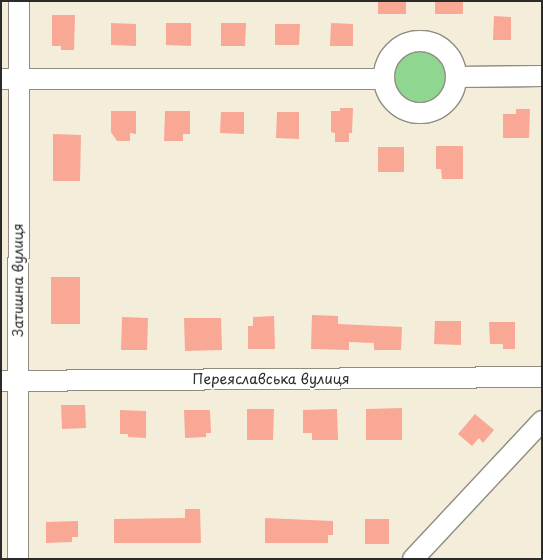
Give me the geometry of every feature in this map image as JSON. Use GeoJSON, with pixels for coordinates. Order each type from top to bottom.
{"type":"FeatureCollection","features":[{"type":"Feature","properties":{"kind":"street","name":"Затишна вулиця"},"geometry":{"type":"LineString","coordinates":[[18,559],[9,381],[10,79],[19,1]]}},
{"type":"Feature","properties":{"kind":"street"},"geometry":{"type":"LineString","coordinates":[[419,40],[431,42],[442,47],[450,55],[457,77],[454,89],[448,100],[439,108],[427,113],[415,113],[403,109],[393,102],[387,91],[384,79],[385,68],[397,48],[408,42],[419,40]]}},
{"type":"Feature","properties":{"kind":"street"},"geometry":{"type":"LineString","coordinates":[[457,77],[542,76]]}},
{"type":"Feature","properties":{"kind":"street"},"geometry":{"type":"LineString","coordinates":[[10,79],[384,79]]}},
{"type":"Feature","properties":{"kind":"street","name":"Переяславська вулиця"},"geometry":{"type":"LineString","coordinates":[[9,381],[542,377]]}},
{"type":"Feature","properties":{"kind":"street"},"geometry":{"type":"LineString","coordinates":[[413,559],[542,421]]}},
{"type":"Feature","properties":{"kind":"green space"},"geometry":{"type":"Polygon","coordinates":[[[416,50],[426,50],[436,54],[444,62],[448,77],[444,92],[436,100],[426,104],[416,104],[406,100],[398,92],[394,82],[394,72],[398,62],[406,54],[416,50]]]}},
{"type":"Feature","properties":{"kind":"building"},"geometry":{"type":"Polygon","coordinates":[[[378,1],[406,1],[406,14],[378,14],[378,1]]]}},
{"type":"Feature","properties":{"kind":"building"},"geometry":{"type":"Polygon","coordinates":[[[435,1],[463,1],[463,14],[435,14],[435,1]]]}},
{"type":"Feature","properties":{"kind":"building"},"geometry":{"type":"Polygon","coordinates":[[[52,15],[75,15],[74,50],[61,50],[61,46],[52,46],[52,15]]]}},
{"type":"Feature","properties":{"kind":"building"},"geometry":{"type":"Polygon","coordinates":[[[494,16],[511,17],[511,40],[493,40],[494,16]]]}},
{"type":"Feature","properties":{"kind":"building"},"geometry":{"type":"Polygon","coordinates":[[[111,23],[136,24],[136,46],[111,45],[111,23]]]}},
{"type":"Feature","properties":{"kind":"building"},"geometry":{"type":"Polygon","coordinates":[[[166,23],[191,23],[191,46],[166,45],[166,23]]]}},
{"type":"Feature","properties":{"kind":"building"},"geometry":{"type":"Polygon","coordinates":[[[221,23],[246,23],[245,46],[221,46],[221,23]]]}},
{"type":"Feature","properties":{"kind":"building"},"geometry":{"type":"Polygon","coordinates":[[[331,23],[353,24],[353,46],[330,46],[331,23]]]}},
{"type":"Feature","properties":{"kind":"building"},"geometry":{"type":"Polygon","coordinates":[[[275,24],[300,24],[299,45],[275,45],[275,24]]]}},
{"type":"Feature","properties":{"kind":"building"},"geometry":{"type":"Polygon","coordinates":[[[340,108],[353,108],[352,133],[349,133],[349,142],[335,142],[335,133],[331,132],[331,111],[340,111],[340,108]]]}},
{"type":"Feature","properties":{"kind":"building"},"geometry":{"type":"Polygon","coordinates":[[[516,109],[530,109],[529,138],[503,138],[503,114],[516,114],[516,109]]]}},
{"type":"Feature","properties":{"kind":"building"},"geometry":{"type":"Polygon","coordinates":[[[111,111],[136,111],[136,134],[130,133],[130,141],[117,141],[111,132],[111,111]]]}},
{"type":"Feature","properties":{"kind":"building"},"geometry":{"type":"Polygon","coordinates":[[[165,111],[190,111],[190,134],[183,134],[183,141],[164,141],[165,111]]]}},
{"type":"Feature","properties":{"kind":"building"},"geometry":{"type":"Polygon","coordinates":[[[221,112],[244,112],[244,134],[220,133],[221,112]]]}},
{"type":"Feature","properties":{"kind":"building"},"geometry":{"type":"Polygon","coordinates":[[[277,112],[299,112],[299,139],[276,138],[277,112]]]}},
{"type":"Feature","properties":{"kind":"building"},"geometry":{"type":"Polygon","coordinates":[[[53,134],[81,135],[80,181],[53,181],[53,134]]]}},
{"type":"Feature","properties":{"kind":"building"},"geometry":{"type":"Polygon","coordinates":[[[436,146],[463,146],[463,179],[442,179],[441,169],[436,169],[436,146]]]}},
{"type":"Feature","properties":{"kind":"building"},"geometry":{"type":"Polygon","coordinates":[[[378,147],[404,147],[404,172],[378,172],[378,147]]]}},
{"type":"Feature","properties":{"kind":"building"},"geometry":{"type":"Polygon","coordinates":[[[51,277],[80,277],[80,324],[51,324],[51,277]]]}},
{"type":"Feature","properties":{"kind":"building"},"geometry":{"type":"Polygon","coordinates":[[[312,315],[338,316],[338,324],[402,327],[401,350],[374,350],[374,343],[349,342],[349,350],[311,349],[312,315]]]}},
{"type":"Feature","properties":{"kind":"building"},"geometry":{"type":"Polygon","coordinates":[[[274,316],[275,349],[248,349],[248,326],[253,326],[253,317],[274,316]]]}},
{"type":"Feature","properties":{"kind":"building"},"geometry":{"type":"Polygon","coordinates":[[[122,317],[148,318],[147,350],[121,350],[122,317]]]}},
{"type":"Feature","properties":{"kind":"building"},"geometry":{"type":"Polygon","coordinates":[[[184,318],[221,318],[222,350],[185,351],[184,318]]]}},
{"type":"Feature","properties":{"kind":"building"},"geometry":{"type":"Polygon","coordinates":[[[435,321],[461,321],[461,345],[434,344],[435,321]]]}},
{"type":"Feature","properties":{"kind":"building"},"geometry":{"type":"Polygon","coordinates":[[[489,322],[515,322],[515,349],[503,349],[503,344],[490,344],[489,322]]]}},
{"type":"Feature","properties":{"kind":"building"},"geometry":{"type":"Polygon","coordinates":[[[61,405],[85,405],[86,428],[62,429],[61,405]]]}},
{"type":"Feature","properties":{"kind":"building"},"geometry":{"type":"Polygon","coordinates":[[[402,408],[402,440],[366,440],[366,409],[402,408]]]}},
{"type":"Feature","properties":{"kind":"building"},"geometry":{"type":"Polygon","coordinates":[[[247,409],[274,409],[273,440],[247,440],[247,409]]]}},
{"type":"Feature","properties":{"kind":"building"},"geometry":{"type":"Polygon","coordinates":[[[337,409],[338,440],[312,440],[312,433],[303,433],[303,410],[337,409]]]}},
{"type":"Feature","properties":{"kind":"building"},"geometry":{"type":"Polygon","coordinates":[[[120,410],[146,411],[146,438],[128,437],[128,434],[120,434],[120,410]]]}},
{"type":"Feature","properties":{"kind":"building"},"geometry":{"type":"Polygon","coordinates":[[[184,410],[210,410],[211,433],[206,433],[206,437],[185,438],[184,410]]]}},
{"type":"Feature","properties":{"kind":"building"},"geometry":{"type":"Polygon","coordinates":[[[475,414],[494,430],[483,443],[479,438],[472,446],[458,434],[475,414]]]}},
{"type":"Feature","properties":{"kind":"building"},"geometry":{"type":"Polygon","coordinates":[[[185,509],[200,509],[201,543],[114,543],[114,519],[185,518],[185,509]]]}},
{"type":"Feature","properties":{"kind":"building"},"geometry":{"type":"Polygon","coordinates":[[[265,518],[333,521],[333,535],[328,535],[328,543],[265,543],[265,518]]]}},
{"type":"Feature","properties":{"kind":"building"},"geometry":{"type":"Polygon","coordinates":[[[365,519],[389,519],[389,544],[365,544],[365,519]]]}},
{"type":"Feature","properties":{"kind":"building"},"geometry":{"type":"Polygon","coordinates":[[[78,521],[78,537],[72,537],[72,542],[46,543],[46,522],[78,521]]]}}]}
